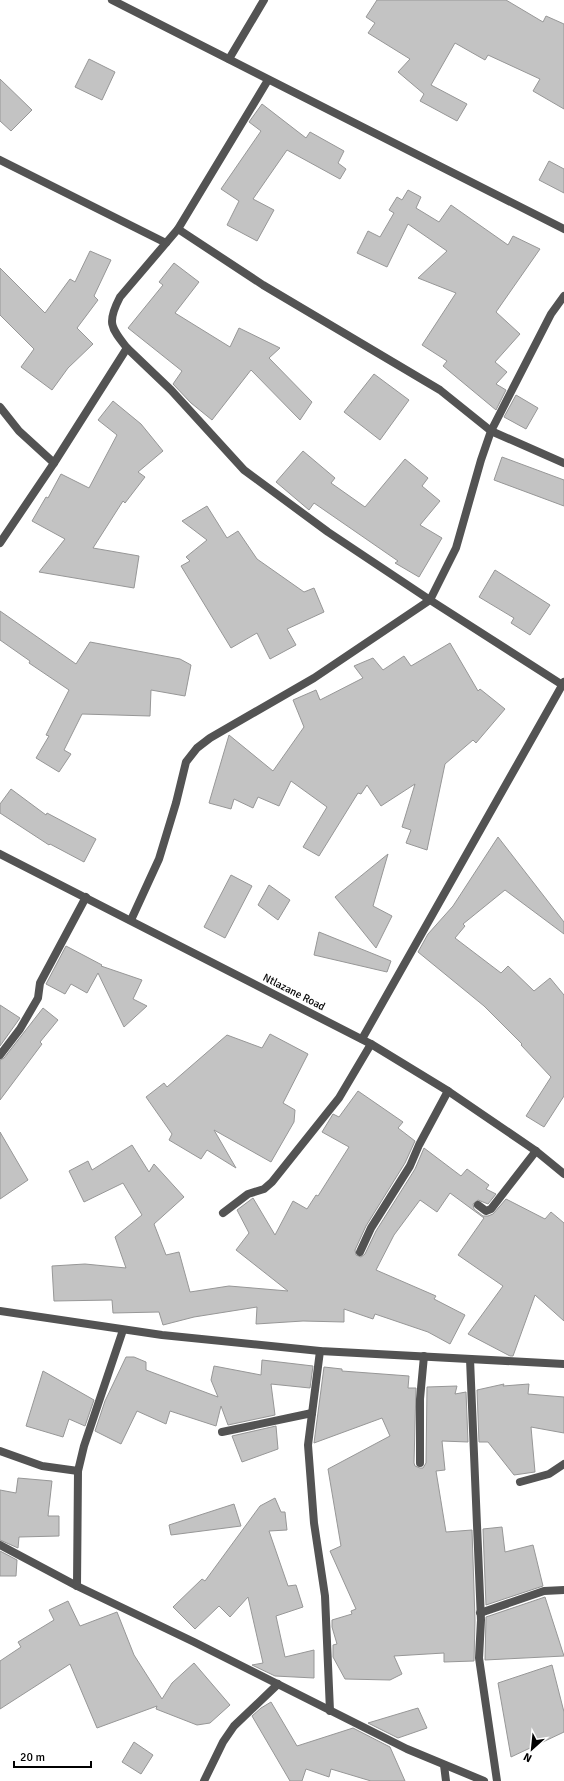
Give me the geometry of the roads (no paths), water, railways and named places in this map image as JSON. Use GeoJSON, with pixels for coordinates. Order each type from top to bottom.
{"type":"FeatureCollection","features":[{"type":"Feature","properties":{"kind":"street"},"geometry":{"type":"LineString","coordinates":[[112,0],[564,229]]}},
{"type":"Feature","properties":{"kind":"street"},"geometry":{"type":"LineString","coordinates":[[229,59],[264,0]]}},
{"type":"Feature","properties":{"kind":"street"},"geometry":{"type":"LineString","coordinates":[[268,80],[178,229],[120,297],[113,313],[112,321],[114,332],[127,348],[171,390],[244,470],[328,532],[430,600],[563,684],[362,1039]]}},
{"type":"Feature","properties":{"kind":"street"},"geometry":{"type":"LineString","coordinates":[[0,160],[166,243]]}},
{"type":"Feature","properties":{"kind":"street"},"geometry":{"type":"LineString","coordinates":[[178,229],[263,285],[440,390],[491,431],[564,463]]}},
{"type":"Feature","properties":{"kind":"street"},"geometry":{"type":"LineString","coordinates":[[131,920],[159,859],[176,803],[186,762],[197,748],[210,738],[314,678],[430,600],[456,548],[481,460],[491,431],[550,314],[564,296]]}},
{"type":"Feature","properties":{"kind":"street"},"geometry":{"type":"LineString","coordinates":[[0,543],[54,463],[127,348]]}},
{"type":"Feature","properties":{"kind":"street"},"geometry":{"type":"LineString","coordinates":[[0,407],[19,431],[54,463]]}},
{"type":"Feature","properties":{"kind":"street","name":"Ntlazane Road"},"geometry":{"type":"LineString","coordinates":[[0,854],[371,1044],[448,1091],[536,1151],[564,1174]]}},
{"type":"Feature","properties":{"kind":"street"},"geometry":{"type":"LineString","coordinates":[[0,1055],[20,1029],[38,998],[40,983],[86,897]]}},
{"type":"Feature","properties":{"kind":"street"},"geometry":{"type":"LineString","coordinates":[[223,1213],[248,1194],[264,1189],[272,1182],[339,1098],[371,1044]]}},
{"type":"Feature","properties":{"kind":"street"},"geometry":{"type":"LineString","coordinates":[[360,1252],[371,1228],[410,1166],[426,1131],[448,1091]]}},
{"type":"Feature","properties":{"kind":"street"},"geometry":{"type":"LineString","coordinates":[[478,1205],[486,1211],[491,1209],[536,1151]]}},
{"type":"Feature","properties":{"kind":"street"},"geometry":{"type":"LineString","coordinates":[[0,1311],[123,1330],[320,1352],[470,1358],[564,1364]]}},
{"type":"Feature","properties":{"kind":"street"},"geometry":{"type":"LineString","coordinates":[[77,1586],[78,1470],[84,1446],[123,1330]]}},
{"type":"Feature","properties":{"kind":"street"},"geometry":{"type":"LineString","coordinates":[[320,1352],[308,1445],[314,1523],[325,1596],[330,1711]]}},
{"type":"Feature","properties":{"kind":"street"},"geometry":{"type":"LineString","coordinates":[[420,1463],[420,1399],[424,1356]]}},
{"type":"Feature","properties":{"kind":"street"},"geometry":{"type":"LineString","coordinates":[[470,1358],[480,1613],[479,1658],[496,1781]]}},
{"type":"Feature","properties":{"kind":"street"},"geometry":{"type":"LineString","coordinates":[[222,1432],[312,1413]]}},
{"type":"Feature","properties":{"kind":"street"},"geometry":{"type":"LineString","coordinates":[[0,1451],[42,1466],[78,1470]]}},
{"type":"Feature","properties":{"kind":"street"},"geometry":{"type":"LineString","coordinates":[[520,1482],[549,1474],[564,1464]]}},
{"type":"Feature","properties":{"kind":"street"},"geometry":{"type":"LineString","coordinates":[[0,1544],[77,1586],[194,1642],[407,1749],[484,1781]]}},
{"type":"Feature","properties":{"kind":"street"},"geometry":{"type":"LineString","coordinates":[[480,1613],[544,1592],[564,1590]]}},
{"type":"Feature","properties":{"kind":"street"},"geometry":{"type":"LineString","coordinates":[[204,1781],[223,1742],[234,1726],[278,1684]]}},
{"type":"Feature","properties":{"kind":"street"},"geometry":{"type":"LineString","coordinates":[[444,1765],[446,1781]]}}]}
